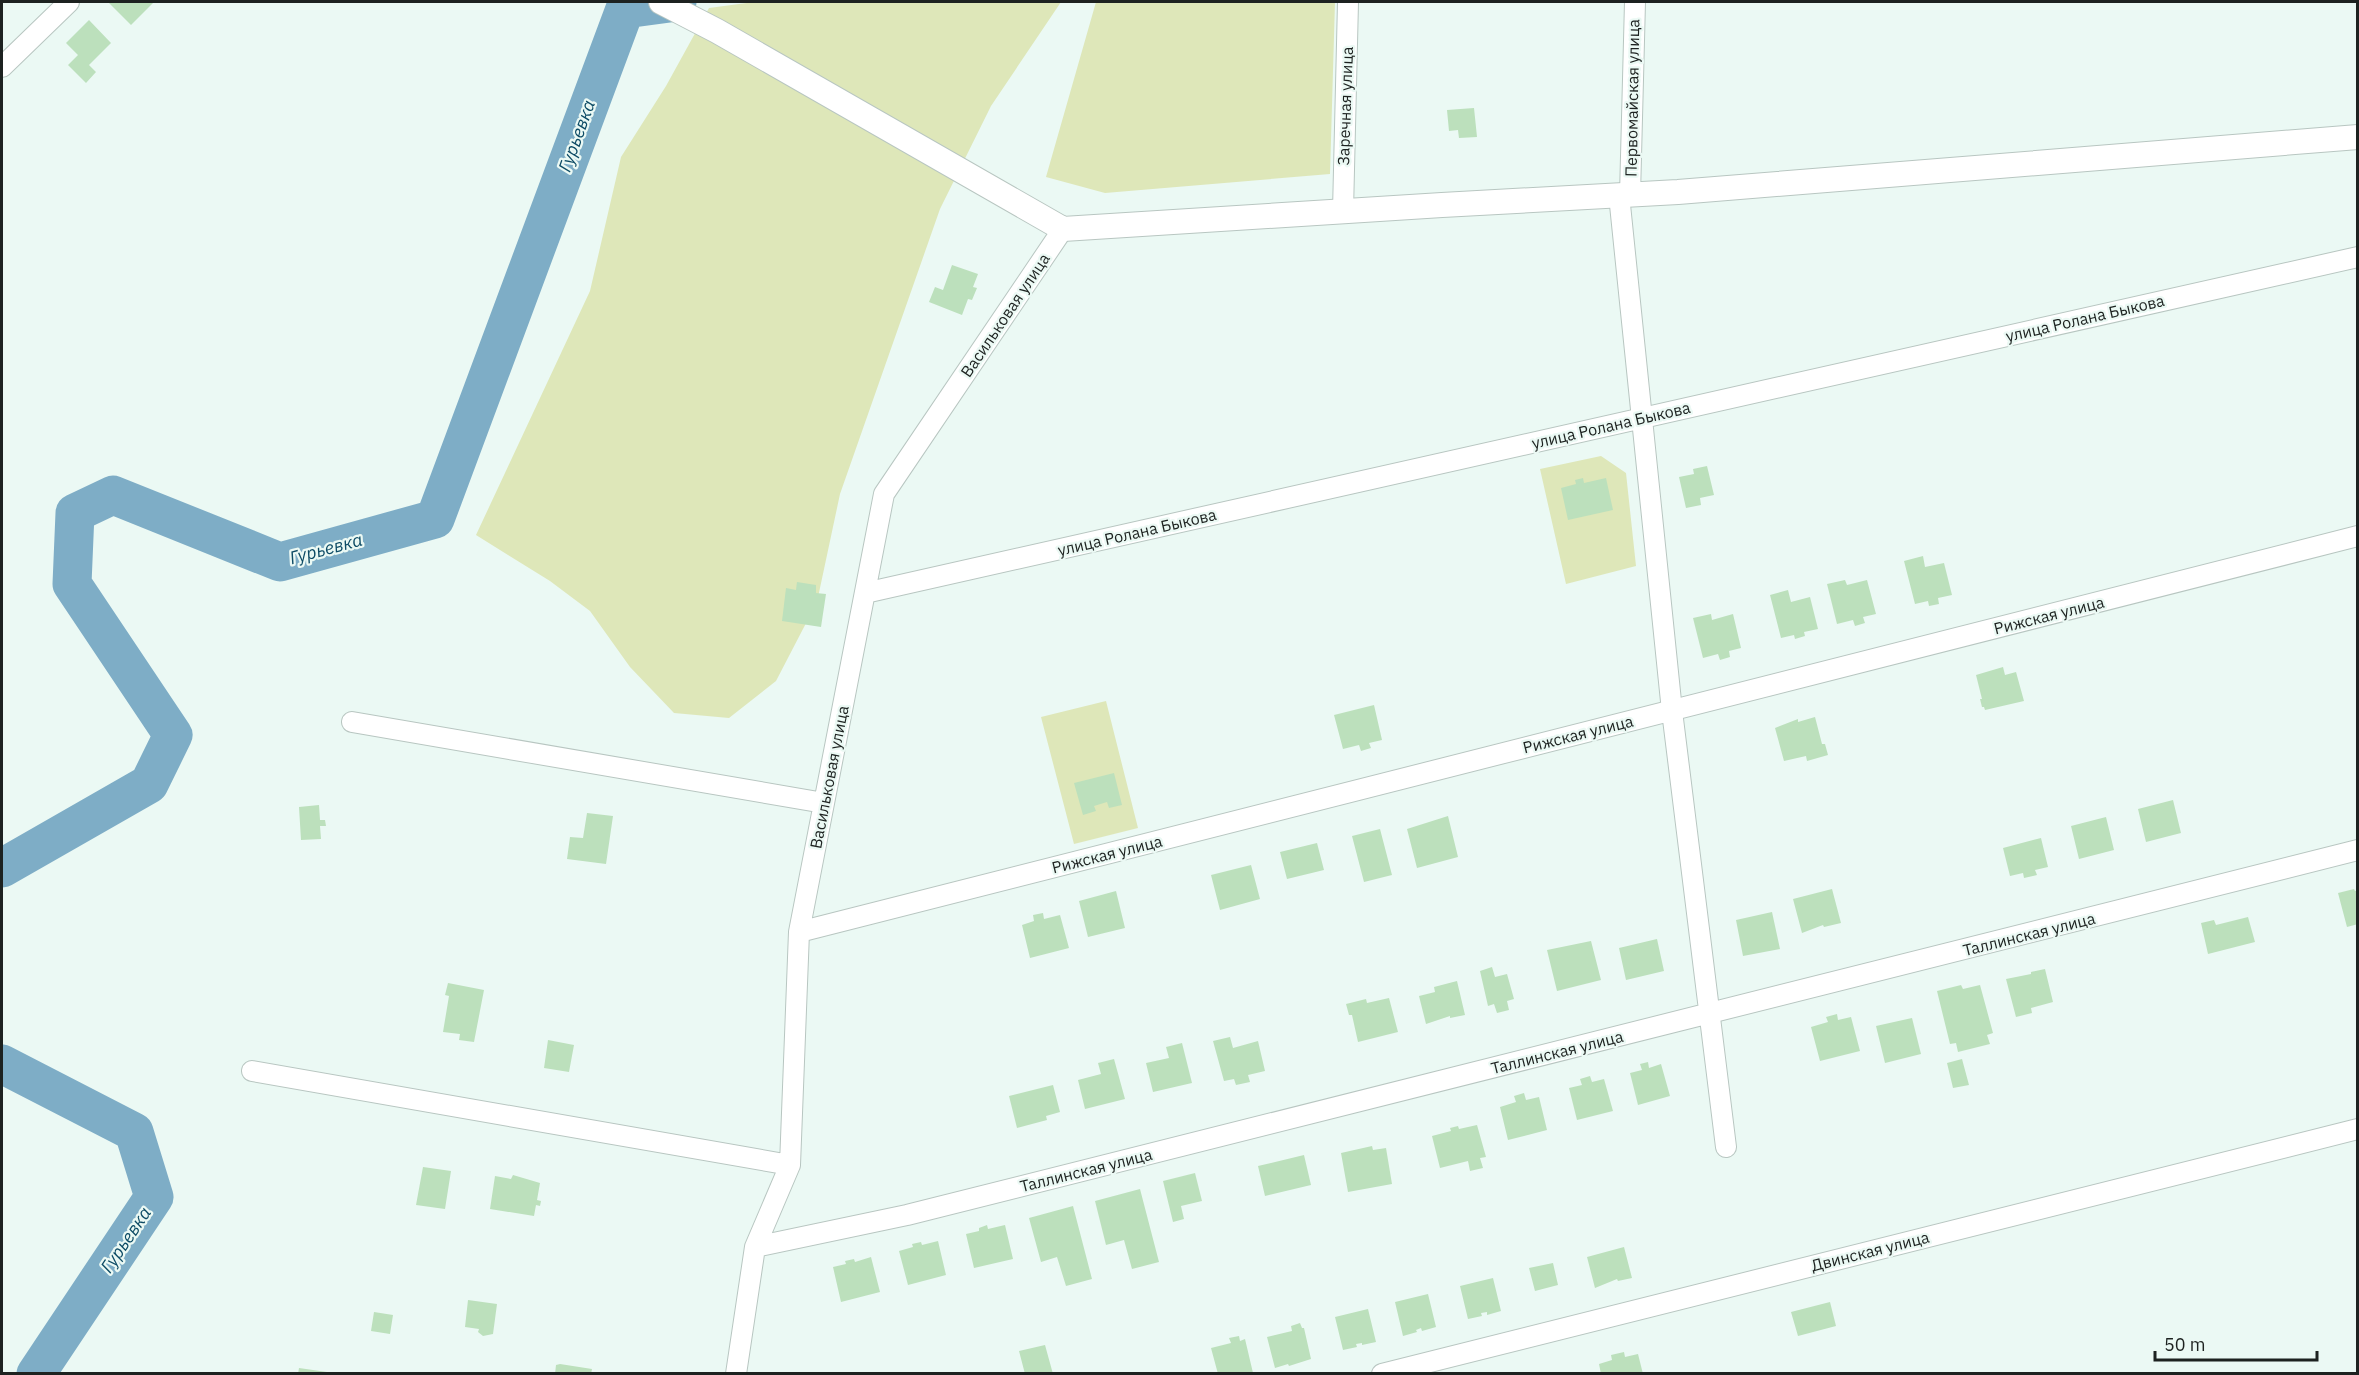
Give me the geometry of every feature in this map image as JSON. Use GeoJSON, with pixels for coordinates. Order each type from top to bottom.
{"type":"FeatureCollection","features":[{"type":"Feature","properties":{"kind":"street"},"geometry":{"type":"LineString","coordinates":[[2,67],[69,2]]}},
{"type":"Feature","properties":{"kind":"street"},"geometry":{"type":"LineString","coordinates":[[661,2],[717,31],[1063,229],[1624,195],[2358,137]]}},
{"type":"Feature","properties":{"kind":"street","name":"Заречная улица"},"geometry":{"type":"LineString","coordinates":[[1342,211],[1348,2]]}},
{"type":"Feature","properties":{"kind":"street","name":"Первомайская улица"},"geometry":{"type":"LineString","coordinates":[[1635,2],[1624,195],[1642,418],[1672,711],[1726,1147]]}},
{"type":"Feature","properties":{"kind":"street","name":"Васильковая улица"},"geometry":{"type":"LineString","coordinates":[[736,1374],[755,1247],[789,1165],[799,932],[884,494],[1063,229]]}},
{"type":"Feature","properties":{"kind":"street","name":"улица Ролана Быкова"},"geometry":{"type":"LineString","coordinates":[[865,593],[2358,257]]}},
{"type":"Feature","properties":{"kind":"street","name":"Рижская улица"},"geometry":{"type":"LineString","coordinates":[[799,932],[2358,536]]}},
{"type":"Feature","properties":{"kind":"street"},"geometry":{"type":"LineString","coordinates":[[352,722],[824,803]]}},
{"type":"Feature","properties":{"kind":"street","name":"Таллинская улица"},"geometry":{"type":"LineString","coordinates":[[755,1247],[907,1215],[2358,850]]}},
{"type":"Feature","properties":{"kind":"street"},"geometry":{"type":"LineString","coordinates":[[252,1071],[789,1165]]}},
{"type":"Feature","properties":{"kind":"street","name":"Двинская улица"},"geometry":{"type":"LineString","coordinates":[[1382,1374],[2358,1129]]}},
{"type":"Feature","properties":{"kind":"green space"},"geometry":{"type":"Polygon","coordinates":[[[754,2],[1061,2],[991,106],[940,209],[840,494],[817,602],[776,681],[729,718],[674,713],[630,667],[590,611],[550,581],[476,535],[590,291],[621,157],[666,86],[709,8],[754,2]]]}},
{"type":"Feature","properties":{"kind":"green space"},"geometry":{"type":"Polygon","coordinates":[[[1096,2],[1335,2],[1330,174],[1105,193],[1046,177],[1096,2]]]}},
{"type":"Feature","properties":{"kind":"green space"},"geometry":{"type":"Polygon","coordinates":[[[1601,456],[1626,473],[1636,566],[1566,584],[1540,469],[1601,456]]]}},
{"type":"Feature","properties":{"kind":"green space"},"geometry":{"type":"Polygon","coordinates":[[[1106,701],[1138,828],[1074,844],[1041,717],[1106,701]]]}},
{"type":"Feature","properties":{"kind":"building"},"geometry":{"type":"Polygon","coordinates":[[[108,2],[154,2],[131,25],[108,2]]]}},
{"type":"Feature","properties":{"kind":"building"},"geometry":{"type":"Polygon","coordinates":[[[89,20],[111,43],[89,65],[96,72],[86,83],[68,65],[78,55],[66,43],[89,20]]]}},
{"type":"Feature","properties":{"kind":"building"},"geometry":{"type":"Polygon","coordinates":[[[1474,108],[1477,137],[1459,138],[1458,130],[1449,131],[1447,110],[1474,108]]]}},
{"type":"Feature","properties":{"kind":"building"},"geometry":{"type":"Polygon","coordinates":[[[952,265],[978,274],[973,287],[977,288],[972,300],[968,299],[962,315],[929,302],[935,287],[943,290],[952,265]]]}},
{"type":"Feature","properties":{"kind":"building"},"geometry":{"type":"Polygon","coordinates":[[[1707,466],[1714,495],[1700,498],[1701,505],[1686,508],[1679,477],[1694,474],[1693,469],[1707,466]]]}},
{"type":"Feature","properties":{"kind":"building"},"geometry":{"type":"Polygon","coordinates":[[[1583,478],[1584,483],[1606,478],[1613,510],[1568,520],[1561,488],[1576,484],[1575,480],[1583,478]]]}},
{"type":"Feature","properties":{"kind":"building"},"geometry":{"type":"Polygon","coordinates":[[[1923,556],[1925,567],[1944,563],[1952,595],[1938,598],[1939,604],[1929,606],[1928,601],[1915,604],[1904,561],[1923,556]]]}},
{"type":"Feature","properties":{"kind":"building"},"geometry":{"type":"Polygon","coordinates":[[[1845,580],[1847,585],[1867,580],[1876,614],[1863,617],[1865,623],[1855,626],[1853,620],[1837,624],[1827,584],[1845,580]]]}},
{"type":"Feature","properties":{"kind":"building"},"geometry":{"type":"Polygon","coordinates":[[[797,582],[816,585],[816,593],[826,594],[821,627],[782,621],[786,588],[796,590],[797,582]]]}},
{"type":"Feature","properties":{"kind":"building"},"geometry":{"type":"Polygon","coordinates":[[[1788,590],[1791,602],[1810,597],[1818,629],[1804,632],[1805,636],[1795,639],[1794,635],[1781,638],[1770,595],[1788,590]]]}},
{"type":"Feature","properties":{"kind":"building"},"geometry":{"type":"Polygon","coordinates":[[[1711,614],[1712,620],[1733,614],[1741,648],[1729,651],[1730,657],[1720,660],[1718,654],[1703,658],[1693,618],[1711,614]]]}},
{"type":"Feature","properties":{"kind":"building"},"geometry":{"type":"Polygon","coordinates":[[[2003,667],[2005,675],[2016,672],[2024,701],[1985,710],[1982,707],[1976,675],[2003,667]]]}},
{"type":"Feature","properties":{"kind":"building"},"geometry":{"type":"Polygon","coordinates":[[[1374,705],[1382,740],[1369,743],[1371,748],[1361,751],[1359,745],[1343,749],[1334,715],[1374,705]]]}},
{"type":"Feature","properties":{"kind":"building"},"geometry":{"type":"Polygon","coordinates":[[[1815,717],[1822,744],[1825,744],[1828,755],[1807,761],[1806,756],[1784,761],[1775,728],[1798,719],[1798,722],[1815,717]]]}},
{"type":"Feature","properties":{"kind":"building"},"geometry":{"type":"Polygon","coordinates":[[[1114,773],[1122,805],[1109,808],[1107,802],[1094,806],[1096,811],[1083,815],[1074,783],[1114,773]]]}},
{"type":"Feature","properties":{"kind":"building"},"geometry":{"type":"Polygon","coordinates":[[[2173,800],[2181,833],[2146,842],[2138,809],[2173,800]]]}},
{"type":"Feature","properties":{"kind":"building"},"geometry":{"type":"Polygon","coordinates":[[[319,805],[320,820],[325,820],[326,826],[320,826],[321,839],[301,840],[299,807],[319,805]]]}},
{"type":"Feature","properties":{"kind":"building"},"geometry":{"type":"Polygon","coordinates":[[[587,813],[613,816],[606,864],[567,859],[570,837],[583,838],[587,813]]]}},
{"type":"Feature","properties":{"kind":"building"},"geometry":{"type":"Polygon","coordinates":[[[1448,816],[1458,857],[1417,868],[1407,829],[1448,816]]]}},
{"type":"Feature","properties":{"kind":"building"},"geometry":{"type":"Polygon","coordinates":[[[2106,817],[2114,850],[2079,859],[2071,826],[2106,817]]]}},
{"type":"Feature","properties":{"kind":"building"},"geometry":{"type":"Polygon","coordinates":[[[1380,829],[1392,875],[1364,882],[1352,836],[1380,829]]]}},
{"type":"Feature","properties":{"kind":"building"},"geometry":{"type":"Polygon","coordinates":[[[2041,838],[2048,867],[2035,870],[2037,875],[2024,878],[2023,873],[2010,876],[2003,848],[2041,838]]]}},
{"type":"Feature","properties":{"kind":"building"},"geometry":{"type":"Polygon","coordinates":[[[1317,843],[1324,870],[1287,879],[1280,852],[1317,843]]]}},
{"type":"Feature","properties":{"kind":"building"},"geometry":{"type":"Polygon","coordinates":[[[1251,865],[1260,899],[1220,910],[1211,875],[1251,865]]]}},
{"type":"Feature","properties":{"kind":"building"},"geometry":{"type":"Polygon","coordinates":[[[1832,889],[1841,923],[1824,927],[1823,925],[1802,933],[1793,899],[1832,889]]]}},
{"type":"Feature","properties":{"kind":"building"},"geometry":{"type":"Polygon","coordinates":[[[2358,890],[2358,924],[2347,927],[2338,893],[2358,890]]]}},
{"type":"Feature","properties":{"kind":"building"},"geometry":{"type":"Polygon","coordinates":[[[1116,891],[1125,928],[1088,937],[1079,901],[1116,891]]]}},
{"type":"Feature","properties":{"kind":"building"},"geometry":{"type":"Polygon","coordinates":[[[1772,912],[1780,949],[1743,956],[1736,920],[1772,912]]]}},
{"type":"Feature","properties":{"kind":"building"},"geometry":{"type":"Polygon","coordinates":[[[1043,913],[1044,919],[1060,915],[1069,948],[1030,958],[1022,925],[1034,921],[1033,915],[1043,913]]]}},
{"type":"Feature","properties":{"kind":"building"},"geometry":{"type":"Polygon","coordinates":[[[2248,917],[2255,942],[2208,954],[2201,923],[2214,920],[2216,925],[2248,917]]]}},
{"type":"Feature","properties":{"kind":"building"},"geometry":{"type":"Polygon","coordinates":[[[1657,939],[1664,971],[1626,980],[1619,948],[1657,939]]]}},
{"type":"Feature","properties":{"kind":"building"},"geometry":{"type":"Polygon","coordinates":[[[1591,941],[1601,980],[1557,991],[1547,950],[1591,941]]]}},
{"type":"Feature","properties":{"kind":"building"},"geometry":{"type":"Polygon","coordinates":[[[1492,967],[1495,977],[1507,974],[1514,999],[1507,1001],[1509,1010],[1497,1013],[1494,1004],[1488,1006],[1480,971],[1492,967]]]}},
{"type":"Feature","properties":{"kind":"building"},"geometry":{"type":"Polygon","coordinates":[[[2045,969],[2053,1002],[2031,1008],[2032,1013],[2016,1017],[2006,979],[2045,969]]]}},
{"type":"Feature","properties":{"kind":"building"},"geometry":{"type":"Polygon","coordinates":[[[1457,981],[1465,1015],[1450,1018],[1450,1016],[1426,1024],[1419,996],[1435,992],[1434,987],[1457,981]]]}},
{"type":"Feature","properties":{"kind":"building"},"geometry":{"type":"Polygon","coordinates":[[[448,983],[484,990],[474,1042],[459,1040],[460,1034],[443,1032],[449,996],[445,995],[448,983]]]}},
{"type":"Feature","properties":{"kind":"building"},"geometry":{"type":"Polygon","coordinates":[[[1961,985],[1963,989],[1980,985],[1993,1033],[1987,1035],[1990,1044],[1958,1052],[1956,1043],[1950,1044],[1937,991],[1961,985]]]}},
{"type":"Feature","properties":{"kind":"building"},"geometry":{"type":"Polygon","coordinates":[[[1389,998],[1398,1032],[1358,1042],[1352,1015],[1349,1015],[1346,1004],[1366,999],[1367,1003],[1389,998]]]}},
{"type":"Feature","properties":{"kind":"building"},"geometry":{"type":"Polygon","coordinates":[[[1837,1014],[1838,1020],[1851,1017],[1860,1051],[1820,1061],[1811,1027],[1828,1022],[1826,1017],[1837,1014]]]}},
{"type":"Feature","properties":{"kind":"building"},"geometry":{"type":"Polygon","coordinates":[[[1912,1018],[1921,1054],[1885,1063],[1876,1026],[1912,1018]]]}},
{"type":"Feature","properties":{"kind":"building"},"geometry":{"type":"Polygon","coordinates":[[[1230,1037],[1233,1048],[1258,1041],[1265,1071],[1248,1075],[1250,1082],[1236,1085],[1234,1079],[1224,1081],[1213,1041],[1230,1037]]]}},
{"type":"Feature","properties":{"kind":"building"},"geometry":{"type":"Polygon","coordinates":[[[548,1040],[574,1045],[569,1072],[544,1068],[548,1040]]]}},
{"type":"Feature","properties":{"kind":"building"},"geometry":{"type":"Polygon","coordinates":[[[1182,1043],[1192,1083],[1153,1092],[1146,1063],[1169,1058],[1166,1047],[1182,1043]]]}},
{"type":"Feature","properties":{"kind":"building"},"geometry":{"type":"Polygon","coordinates":[[[1114,1059],[1125,1099],[1085,1109],[1078,1080],[1101,1074],[1098,1063],[1114,1059]]]}},
{"type":"Feature","properties":{"kind":"building"},"geometry":{"type":"Polygon","coordinates":[[[1962,1059],[1969,1085],[1953,1088],[1947,1063],[1962,1059]]]}},
{"type":"Feature","properties":{"kind":"building"},"geometry":{"type":"Polygon","coordinates":[[[1648,1062],[1649,1068],[1661,1064],[1670,1096],[1638,1105],[1630,1073],[1642,1070],[1640,1064],[1648,1062]]]}},
{"type":"Feature","properties":{"kind":"building"},"geometry":{"type":"Polygon","coordinates":[[[1590,1076],[1592,1082],[1604,1079],[1613,1111],[1577,1120],[1569,1088],[1582,1085],[1580,1079],[1590,1076]]]}},
{"type":"Feature","properties":{"kind":"building"},"geometry":{"type":"Polygon","coordinates":[[[1053,1085],[1060,1112],[1046,1116],[1047,1120],[1017,1128],[1009,1096],[1053,1085]]]}},
{"type":"Feature","properties":{"kind":"building"},"geometry":{"type":"Polygon","coordinates":[[[1524,1093],[1526,1100],[1539,1097],[1547,1130],[1508,1140],[1500,1107],[1516,1102],[1514,1096],[1524,1093]]]}},
{"type":"Feature","properties":{"kind":"building"},"geometry":{"type":"Polygon","coordinates":[[[1477,1125],[1486,1157],[1480,1158],[1483,1168],[1470,1171],[1468,1161],[1440,1168],[1432,1136],[1451,1131],[1450,1128],[1458,1126],[1459,1129],[1477,1125]]]}},
{"type":"Feature","properties":{"kind":"building"},"geometry":{"type":"Polygon","coordinates":[[[1372,1146],[1373,1150],[1386,1148],[1392,1184],[1348,1192],[1341,1153],[1372,1146]]]}},
{"type":"Feature","properties":{"kind":"building"},"geometry":{"type":"Polygon","coordinates":[[[1304,1155],[1311,1185],[1265,1196],[1258,1166],[1304,1155]]]}},
{"type":"Feature","properties":{"kind":"building"},"geometry":{"type":"Polygon","coordinates":[[[423,1167],[451,1171],[445,1209],[416,1205],[423,1167]]]}},
{"type":"Feature","properties":{"kind":"building"},"geometry":{"type":"Polygon","coordinates":[[[1195,1173],[1202,1201],[1181,1206],[1184,1219],[1173,1222],[1163,1181],[1195,1173]]]}},
{"type":"Feature","properties":{"kind":"building"},"geometry":{"type":"Polygon","coordinates":[[[513,1175],[540,1183],[537,1200],[541,1201],[540,1206],[536,1205],[534,1216],[490,1209],[495,1176],[511,1179],[513,1175]]]}},
{"type":"Feature","properties":{"kind":"building"},"geometry":{"type":"Polygon","coordinates":[[[1140,1189],[1159,1262],[1132,1269],[1124,1240],[1106,1245],[1095,1201],[1140,1189]]]}},
{"type":"Feature","properties":{"kind":"building"},"geometry":{"type":"Polygon","coordinates":[[[1073,1206],[1092,1279],[1066,1286],[1057,1257],[1041,1262],[1029,1218],[1073,1206]]]}},
{"type":"Feature","properties":{"kind":"building"},"geometry":{"type":"Polygon","coordinates":[[[987,1225],[988,1229],[1005,1225],[1013,1259],[974,1268],[966,1234],[979,1231],[979,1228],[987,1225]]]}},
{"type":"Feature","properties":{"kind":"building"},"geometry":{"type":"Polygon","coordinates":[[[938,1241],[946,1275],[908,1285],[899,1251],[913,1247],[912,1244],[921,1242],[922,1245],[938,1241]]]}},
{"type":"Feature","properties":{"kind":"building"},"geometry":{"type":"Polygon","coordinates":[[[1624,1247],[1632,1278],[1618,1281],[1617,1279],[1595,1288],[1587,1257],[1624,1247]]]}},
{"type":"Feature","properties":{"kind":"building"},"geometry":{"type":"Polygon","coordinates":[[[871,1257],[880,1292],[841,1302],[833,1267],[846,1264],[845,1261],[854,1259],[855,1262],[871,1257]]]}},
{"type":"Feature","properties":{"kind":"building"},"geometry":{"type":"Polygon","coordinates":[[[1553,1263],[1558,1285],[1535,1291],[1529,1268],[1553,1263]]]}},
{"type":"Feature","properties":{"kind":"building"},"geometry":{"type":"Polygon","coordinates":[[[1493,1278],[1501,1311],[1487,1315],[1487,1312],[1481,1313],[1482,1316],[1468,1319],[1460,1286],[1493,1278]]]}},
{"type":"Feature","properties":{"kind":"building"},"geometry":{"type":"Polygon","coordinates":[[[1428,1294],[1436,1327],[1422,1331],[1421,1328],[1416,1330],[1417,1332],[1403,1336],[1395,1302],[1428,1294]]]}},
{"type":"Feature","properties":{"kind":"building"},"geometry":{"type":"Polygon","coordinates":[[[468,1300],[497,1304],[493,1334],[483,1336],[478,1332],[479,1329],[465,1327],[468,1300]]]}},
{"type":"Feature","properties":{"kind":"building"},"geometry":{"type":"Polygon","coordinates":[[[1830,1302],[1836,1326],[1798,1336],[1791,1312],[1830,1302]]]}},
{"type":"Feature","properties":{"kind":"building"},"geometry":{"type":"Polygon","coordinates":[[[1368,1309],[1376,1342],[1356,1344],[1357,1347],[1343,1350],[1335,1317],[1368,1309]]]}},
{"type":"Feature","properties":{"kind":"building"},"geometry":{"type":"Polygon","coordinates":[[[374,1312],[393,1315],[390,1334],[371,1331],[374,1312]]]}},
{"type":"Feature","properties":{"kind":"building"},"geometry":{"type":"Polygon","coordinates":[[[1300,1323],[1304,1328],[1311,1359],[1275,1368],[1267,1337],[1292,1331],[1291,1326],[1300,1323]]]}},
{"type":"Feature","properties":{"kind":"building"},"geometry":{"type":"Polygon","coordinates":[[[1239,1336],[1240,1341],[1245,1339],[1253,1373],[1218,1374],[1211,1348],[1231,1343],[1229,1338],[1239,1336]]]}},
{"type":"Feature","properties":{"kind":"building"},"geometry":{"type":"Polygon","coordinates":[[[1045,1345],[1053,1374],[1025,1374],[1019,1351],[1045,1345]]]}},
{"type":"Feature","properties":{"kind":"building"},"geometry":{"type":"Polygon","coordinates":[[[1624,1352],[1625,1357],[1638,1354],[1643,1374],[1601,1374],[1599,1364],[1612,1360],[1611,1355],[1624,1352]]]}},
{"type":"Feature","properties":{"kind":"building"},"geometry":{"type":"Polygon","coordinates":[[[556,1365],[592,1369],[591,1374],[555,1374],[556,1365]]]}},
{"type":"Feature","properties":{"kind":"building"},"geometry":{"type":"Polygon","coordinates":[[[299,1368],[327,1372],[327,1374],[298,1374],[299,1368]]]}},
{"type":"Feature","properties":{"kind":"waterway","name":"Гурьевка"},"geometry":{"type":"LineString","coordinates":[[2,868],[149,784],[173,735],[72,584],[75,513],[113,495],[280,562],[435,519],[625,9],[677,2]]}},
{"type":"Feature","properties":{"kind":"waterway","name":"Гурьевка"},"geometry":{"type":"LineString","coordinates":[[2,1064],[134,1132],[154,1197],[36,1374]]}}]}
